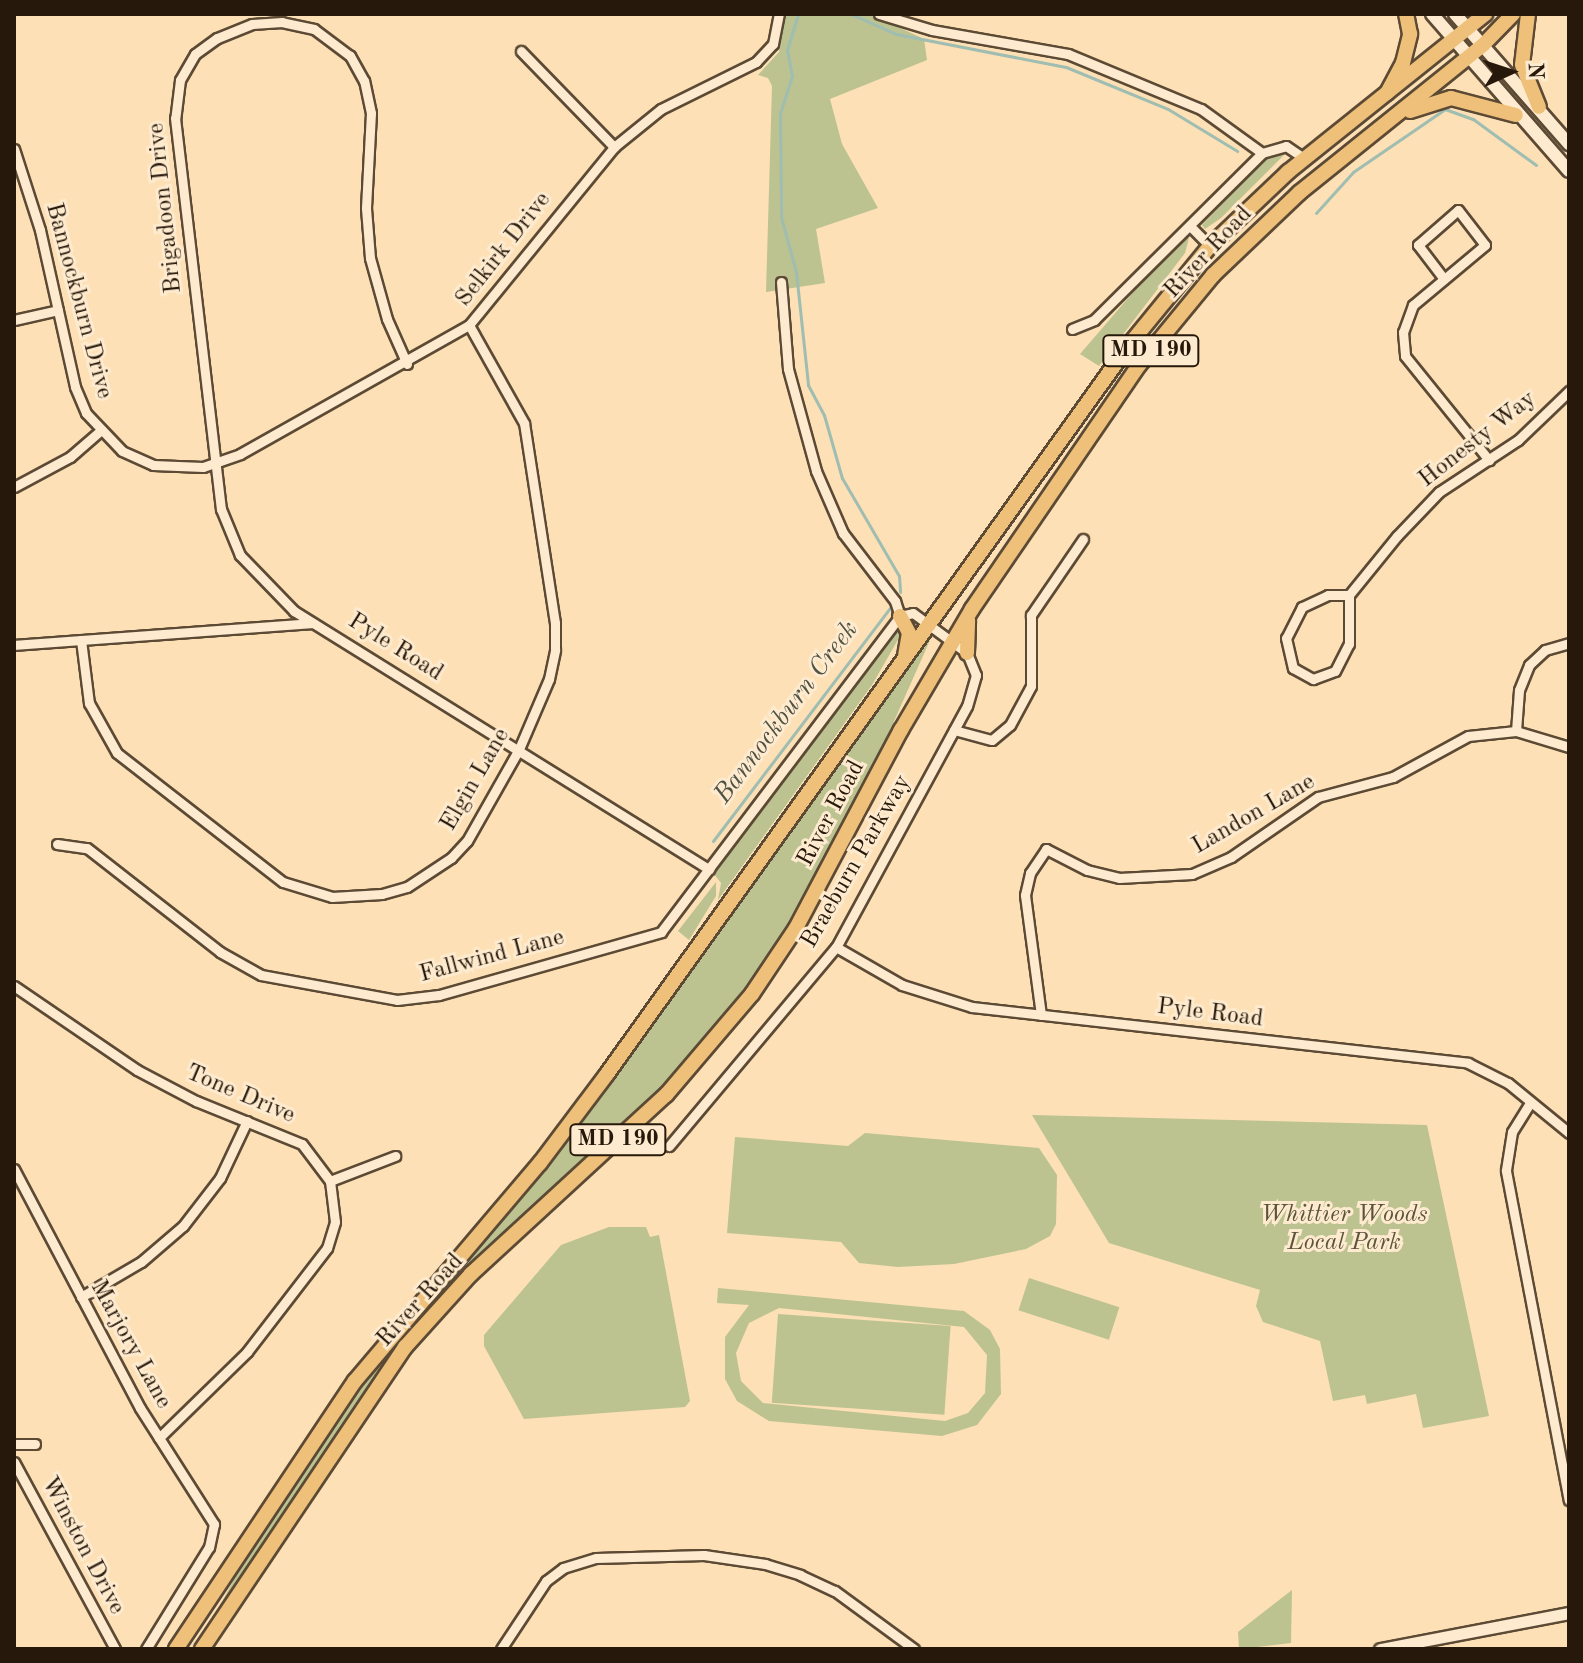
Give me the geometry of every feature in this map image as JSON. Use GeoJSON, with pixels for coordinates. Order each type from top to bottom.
{"type":"FeatureCollection","features":[{"type":"Feature","properties":{"kind":"main road"},"geometry":{"type":"LineString","coordinates":[[1385,97],[1403,63],[1410,34],[1406,14]]}},
{"type":"Feature","properties":{"kind":"main road"},"geometry":{"type":"LineString","coordinates":[[1432,14],[1516,115],[1569,171]]}},
{"type":"Feature","properties":{"kind":"main road"},"geometry":{"type":"LineString","coordinates":[[1455,14],[1569,144]]}},
{"type":"Feature","properties":{"kind":"main road","name":"River Road"},"geometry":{"type":"LineString","coordinates":[[176,1649],[355,1381],[540,1163],[1129,345],[1210,246],[1305,159],[1471,31],[1485,14]]}},
{"type":"Feature","properties":{"kind":"main road","name":"River Road"},"geometry":{"type":"LineString","coordinates":[[202,1649],[405,1347],[471,1274],[666,1095],[752,994],[796,928],[972,609],[1140,364],[1213,275],[1299,193],[1483,45],[1513,14]]}},
{"type":"Feature","properties":{"kind":"main road"},"geometry":{"type":"LineString","coordinates":[[1528,14],[1522,65],[1539,107]]}},
{"type":"Feature","properties":{"kind":"main road"},"geometry":{"type":"LineString","coordinates":[[1389,121],[1451,98],[1516,115]]}},
{"type":"Feature","properties":{"kind":"main road"},"geometry":{"type":"LineString","coordinates":[[967,653],[972,609]]}},
{"type":"Feature","properties":{"kind":"main road"},"geometry":{"type":"LineString","coordinates":[[900,616],[909,633],[902,663]]}},
{"type":"Feature","properties":{"kind":"street","name":"Selkirk Drive"},"geometry":{"type":"LineString","coordinates":[[214,464],[407,364],[469,325],[614,147],[661,109],[756,62],[773,44],[779,14]]}},
{"type":"Feature","properties":{"kind":"street"},"geometry":{"type":"LineString","coordinates":[[879,14],[932,30],[1068,54],[1201,109],[1262,153],[1286,146],[1305,159]]}},
{"type":"Feature","properties":{"kind":"street","name":"Brigadoon Drive"},"geometry":{"type":"LineString","coordinates":[[315,623],[277,598],[240,555],[221,509],[175,118],[180,80],[195,54],[217,38],[252,24],[282,22],[314,29],[335,42],[357,68],[371,113],[366,208],[370,258],[387,319],[407,364]]}},
{"type":"Feature","properties":{"kind":"street"},"geometry":{"type":"LineString","coordinates":[[521,51],[614,147]]}},
{"type":"Feature","properties":{"kind":"street","name":"Bannockburn Drive"},"geometry":{"type":"LineString","coordinates":[[14,149],[18,177],[58,310],[75,387],[99,432],[122,451],[153,465],[185,469],[214,464]]}},
{"type":"Feature","properties":{"kind":"street","name":"River Road"},"geometry":{"type":"LineString","coordinates":[[1072,329],[1094,320],[1262,153]]}},
{"type":"Feature","properties":{"kind":"street"},"geometry":{"type":"LineString","coordinates":[[1444,279],[1418,245],[1458,210],[1485,245],[1413,305],[1403,332],[1405,356],[1489,460]]}},
{"type":"Feature","properties":{"kind":"street"},"geometry":{"type":"LineString","coordinates":[[1190,226],[1210,246]]}},
{"type":"Feature","properties":{"kind":"street"},"geometry":{"type":"LineString","coordinates":[[781,282],[788,369],[816,471],[843,533],[895,601],[900,616]]}},
{"type":"Feature","properties":{"kind":"street"},"geometry":{"type":"LineString","coordinates":[[14,320],[58,310]]}},
{"type":"Feature","properties":{"kind":"street","name":"Elgin Lane"},"geometry":{"type":"LineString","coordinates":[[81,640],[89,703],[117,753],[248,859],[308,892],[370,896],[429,875],[467,841],[519,749],[549,679],[555,623],[524,423],[469,325]]}},
{"type":"Feature","properties":{"kind":"street","name":"Honesty Way"},"geometry":{"type":"LineString","coordinates":[[1349,595],[1439,492],[1489,460],[1569,391]]}},
{"type":"Feature","properties":{"kind":"street"},"geometry":{"type":"LineString","coordinates":[[14,487],[63,461],[99,432]]}},
{"type":"Feature","properties":{"kind":"street"},"geometry":{"type":"LineString","coordinates":[[954,730],[981,741],[1003,735],[1010,725],[1031,686],[1031,615],[1083,539]]}},
{"type":"Feature","properties":{"kind":"street"},"geometry":{"type":"LineString","coordinates":[[1328,595],[1349,595],[1349,644],[1335,671],[1313,679],[1293,668],[1286,638],[1302,607],[1328,595]]}},
{"type":"Feature","properties":{"kind":"street"},"geometry":{"type":"LineString","coordinates":[[709,869],[900,616],[910,612],[967,653]]}},
{"type":"Feature","properties":{"kind":"street","name":"Pyle Road"},"geometry":{"type":"LineString","coordinates":[[14,645],[315,623],[709,869]]}},
{"type":"Feature","properties":{"kind":"street"},"geometry":{"type":"LineString","coordinates":[[1516,731],[1519,690],[1529,665],[1545,650],[1569,643]]}},
{"type":"Feature","properties":{"kind":"street","name":"Braeburn Parkway"},"geometry":{"type":"LineString","coordinates":[[669,1146],[836,947],[975,688],[967,653]]}},
{"type":"Feature","properties":{"kind":"street","name":"Landon Lane"},"geometry":{"type":"LineString","coordinates":[[1041,1015],[1025,895],[1030,873],[1046,849],[1087,870],[1119,878],[1192,874],[1231,857],[1318,797],[1393,777],[1468,736],[1516,731],[1569,747]]}},
{"type":"Feature","properties":{"kind":"street","name":"Fallwind Lane"},"geometry":{"type":"LineString","coordinates":[[57,844],[87,848],[220,952],[261,975],[397,1000],[439,995],[539,963],[653,935],[671,922],[709,869]]}},
{"type":"Feature","properties":{"kind":"street","name":"Pyle Road"},"geometry":{"type":"LineString","coordinates":[[836,947],[902,985],[945,1000],[1041,1015],[1468,1063],[1490,1071],[1569,1133]]}},
{"type":"Feature","properties":{"kind":"street","name":"Tone Drive"},"geometry":{"type":"LineString","coordinates":[[14,986],[137,1070],[302,1144],[330,1181]]}},
{"type":"Feature","properties":{"kind":"street"},"geometry":{"type":"LineString","coordinates":[[1530,1103],[1512,1132],[1506,1171],[1569,1500]]}},
{"type":"Feature","properties":{"kind":"street"},"geometry":{"type":"LineString","coordinates":[[81,1297],[141,1262],[183,1226],[220,1178],[247,1121]]}},
{"type":"Feature","properties":{"kind":"street"},"geometry":{"type":"LineString","coordinates":[[159,1438],[247,1352],[327,1248],[335,1222],[330,1181],[395,1156]]}},
{"type":"Feature","properties":{"kind":"street","name":"Marjory Lane"},"geometry":{"type":"LineString","coordinates":[[14,1169],[159,1438],[210,1514],[214,1535],[146,1649]]}},
{"type":"Feature","properties":{"kind":"street"},"geometry":{"type":"LineString","coordinates":[[14,1444],[35,1444]]}},
{"type":"Feature","properties":{"kind":"street","name":"Winston Drive"},"geometry":{"type":"LineString","coordinates":[[14,1462],[115,1649]]}},
{"type":"Feature","properties":{"kind":"street"},"geometry":{"type":"LineString","coordinates":[[501,1649],[546,1581],[563,1568],[596,1558],[704,1555],[765,1564],[800,1575],[835,1591],[914,1649]]}},
{"type":"Feature","properties":{"kind":"street"},"geometry":{"type":"LineString","coordinates":[[1380,1649],[1569,1613]]}},
{"type":"Feature","properties":{"kind":"street"},"geometry":{"type":"LineString","coordinates":[[1448,1636],[1451,1649]]}},
{"type":"Feature","properties":{"kind":"green space"},"geometry":{"type":"Polygon","coordinates":[[[784,14],[870,14],[924,39],[927,60],[830,99],[842,144],[878,208],[816,229],[825,283],[766,292],[772,86],[768,78],[758,75],[779,52],[784,14]]]}},
{"type":"Feature","properties":{"kind":"green space"},"geometry":{"type":"Polygon","coordinates":[[[1287,152],[1221,218],[1205,229],[1202,225],[1266,158],[1287,152]]]}},
{"type":"Feature","properties":{"kind":"green space"},"geometry":{"type":"Polygon","coordinates":[[[1189,238],[1185,253],[1099,366],[1080,354],[1148,275],[1182,239],[1189,238]]]}},
{"type":"Feature","properties":{"kind":"green space"},"geometry":{"type":"Polygon","coordinates":[[[903,631],[872,685],[718,900],[721,883],[714,874],[894,634],[903,631]]]}},
{"type":"Feature","properties":{"kind":"green space"},"geometry":{"type":"Polygon","coordinates":[[[931,638],[867,782],[810,893],[731,1011],[648,1104],[461,1276],[387,1363],[213,1618],[249,1552],[368,1374],[571,1136],[931,638]]]}},
{"type":"Feature","properties":{"kind":"green space"},"geometry":{"type":"Polygon","coordinates":[[[716,882],[716,896],[689,940],[678,931],[716,882]]]}},
{"type":"Feature","properties":{"kind":"green space","name":"Whittier Woods Local Park"},"geometry":{"type":"Polygon","coordinates":[[[1032,1115],[1427,1125],[1489,1416],[1423,1428],[1416,1394],[1367,1404],[1365,1395],[1333,1401],[1320,1341],[1263,1322],[1256,1306],[1260,1290],[1109,1243],[1032,1115]]]}},
{"type":"Feature","properties":{"kind":"green space"},"geometry":{"type":"Polygon","coordinates":[[[865,1133],[1039,1148],[1057,1175],[1056,1224],[1050,1236],[1026,1249],[954,1264],[898,1267],[859,1263],[841,1242],[727,1233],[735,1137],[848,1146],[865,1133]]]}},
{"type":"Feature","properties":{"kind":"green space"},"geometry":{"type":"Polygon","coordinates":[[[609,1227],[646,1227],[650,1237],[659,1235],[690,1401],[685,1407],[524,1419],[484,1346],[484,1335],[561,1245],[609,1227]]]}},
{"type":"Feature","properties":{"kind":"green space"},"geometry":{"type":"Polygon","coordinates":[[[1029,1278],[1119,1307],[1109,1340],[1018,1310],[1029,1278]]]}},
{"type":"Feature","properties":{"kind":"green space"},"geometry":{"type":"Polygon","coordinates":[[[718,1288],[964,1311],[990,1330],[1000,1349],[1001,1394],[977,1425],[942,1436],[769,1421],[737,1401],[725,1379],[725,1337],[749,1305],[717,1303],[718,1288]],[[779,1308],[749,1323],[736,1353],[741,1381],[763,1403],[945,1421],[968,1413],[985,1393],[987,1355],[964,1327],[779,1308]]]}},
{"type":"Feature","properties":{"kind":"green space"},"geometry":{"type":"Polygon","coordinates":[[[778,1314],[951,1326],[944,1415],[772,1403],[778,1314]]]}},
{"type":"Feature","properties":{"kind":"green space"},"geometry":{"type":"Polygon","coordinates":[[[1292,1590],[1291,1643],[1239,1649],[1238,1632],[1292,1590]]]}},
{"type":"Feature","properties":{"kind":"waterway","name":"Bannockburn Creek"},"geometry":{"type":"LineString","coordinates":[[798,14],[787,50],[792,76],[780,113],[781,217],[796,272],[808,385],[824,415],[842,478],[899,576],[900,592]]}},
{"type":"Feature","properties":{"kind":"waterway"},"geometry":{"type":"LineString","coordinates":[[851,14],[896,34],[1066,67],[1168,109],[1237,151]]}},
{"type":"Feature","properties":{"kind":"waterway"},"geometry":{"type":"LineString","coordinates":[[1316,213],[1353,172],[1445,109],[1473,119],[1536,165]]}},
{"type":"Feature","properties":{"kind":"waterway","name":"Bannockburn Creek"},"geometry":{"type":"LineString","coordinates":[[713,841],[890,608]]}}]}
